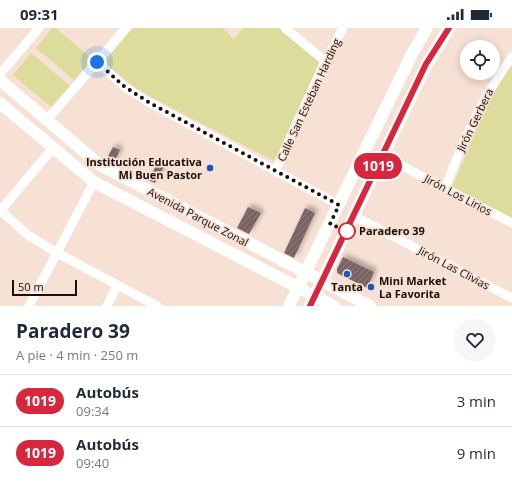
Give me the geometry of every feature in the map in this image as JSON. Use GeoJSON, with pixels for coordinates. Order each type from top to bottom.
{"type":"FeatureCollection","features":[{"type":"Feature","properties":{"kind":"main road"},"geometry":{"type":"LineString","coordinates":[[289,306],[413,52],[427,28]]}},
{"type":"Feature","properties":{"kind":"main road"},"geometry":{"type":"LineString","coordinates":[[312,301],[426,64],[444,30]]}},
{"type":"Feature","properties":{"kind":"main road","name":"Avenida Parque Zonal"},"geometry":{"type":"LineString","coordinates":[[0,80],[100,165],[370,306]]}},
{"type":"Feature","properties":{"kind":"main road","name":"Avenida Parque Zonal"},"geometry":{"type":"LineString","coordinates":[[0,103],[94,182],[279,277],[299,288],[312,301],[334,306]]}},
{"type":"Feature","properties":{"kind":"main road"},"geometry":{"type":"LineString","coordinates":[[279,277],[286,263]]}},
{"type":"Feature","properties":{"kind":"street"},"geometry":{"type":"LineString","coordinates":[[0,74],[39,28]]}},
{"type":"Feature","properties":{"kind":"street"},"geometry":{"type":"LineString","coordinates":[[47,120],[126,28]]}},
{"type":"Feature","properties":{"kind":"street"},"geometry":{"type":"LineString","coordinates":[[285,28],[325,62]]}},
{"type":"Feature","properties":{"kind":"street","name":"Calle San Esteban Harding"},"geometry":{"type":"LineString","coordinates":[[275,172],[325,62],[343,28]]}},
{"type":"Feature","properties":{"kind":"street","name":"Jirón Gerbera"},"geometry":{"type":"LineString","coordinates":[[445,188],[466,134],[478,110],[512,56]]}},
{"type":"Feature","properties":{"kind":"street"},"geometry":{"type":"LineString","coordinates":[[97,62],[135,94],[275,172],[339,205]]}},
{"type":"Feature","properties":{"kind":"street"},"geometry":{"type":"LineString","coordinates":[[53,148],[0,211],[28,235],[57,253],[157,306]]}},
{"type":"Feature","properties":{"kind":"street","name":"Jirón Los Lirios"},"geometry":{"type":"LineString","coordinates":[[383,156],[512,223]]}},
{"type":"Feature","properties":{"kind":"street"},"geometry":{"type":"LineString","coordinates":[[29,306],[94,182]]}},
{"type":"Feature","properties":{"kind":"street","name":"Jirón Las Clivias"},"geometry":{"type":"LineString","coordinates":[[354,216],[512,298]]}},
{"type":"Feature","properties":{"kind":"street"},"geometry":{"type":"LineString","coordinates":[[107,306],[117,286]]}},
{"type":"Feature","properties":{"kind":"shaded area"},"geometry":{"type":"Polygon","coordinates":[[[52,28],[56,28],[92,59],[74,80],[36,48],[52,28]]]}},
{"type":"Feature","properties":{"kind":"shaded area"},"geometry":{"type":"Polygon","coordinates":[[[133,28],[222,28],[234,39],[243,28],[280,28],[320,62],[274,161],[149,96],[132,86],[104,62],[133,28]]]}},
{"type":"Feature","properties":{"kind":"shaded area"},"geometry":{"type":"Polygon","coordinates":[[[31,53],[70,86],[51,107],[13,75],[31,53]]]}},
{"type":"Feature","properties":{"kind":"shaded area"},"geometry":{"type":"Polygon","coordinates":[[[512,62],[512,218],[452,187],[494,89],[512,62]]]}},
{"type":"Feature","properties":{"kind":"building"},"geometry":{"type":"Polygon","coordinates":[[[113,147],[120,150],[113,164],[106,160],[113,147]]]}},
{"type":"Feature","properties":{"kind":"building"},"geometry":{"type":"Polygon","coordinates":[[[158,163],[164,166],[155,183],[148,180],[158,163]]]}},
{"type":"Feature","properties":{"kind":"building"},"geometry":{"type":"Polygon","coordinates":[[[248,207],[261,213],[249,234],[237,228],[248,207]]]}},
{"type":"Feature","properties":{"kind":"building"},"geometry":{"type":"Polygon","coordinates":[[[305,208],[315,213],[294,258],[284,253],[305,208]]]}},
{"type":"Feature","properties":{"kind":"building"},"geometry":{"type":"Polygon","coordinates":[[[343,257],[374,272],[367,288],[337,273],[337,269],[343,257]]]}},
{"type":"Feature","properties":{"kind":"bus line","name":"1019"},"geometry":{"type":"LineString","coordinates":[[310,306],[426,64],[449,28]]}},
{"type":"Feature","properties":{"kind":"place","name":"Institución Educativa Mi Buen Pastor"},"geometry":{"type":"Point","coordinates":[210,168]}},
{"type":"Feature","properties":{"kind":"place","name":"Paradero 39"},"geometry":{"type":"Point","coordinates":[347,231]}},
{"type":"Feature","properties":{"kind":"place","name":"Tanta"},"geometry":{"type":"Point","coordinates":[347,274]}},
{"type":"Feature","properties":{"kind":"place","name":"Mini Market La Favorita"},"geometry":{"type":"Point","coordinates":[371,287]}},
{"type":"Feature","properties":{"kind":"route"},"geometry":{"type":"LineString","coordinates":[[97,62],[125,87],[150,103],[275,172],[339,205],[330,224],[347,231]]}}]}
